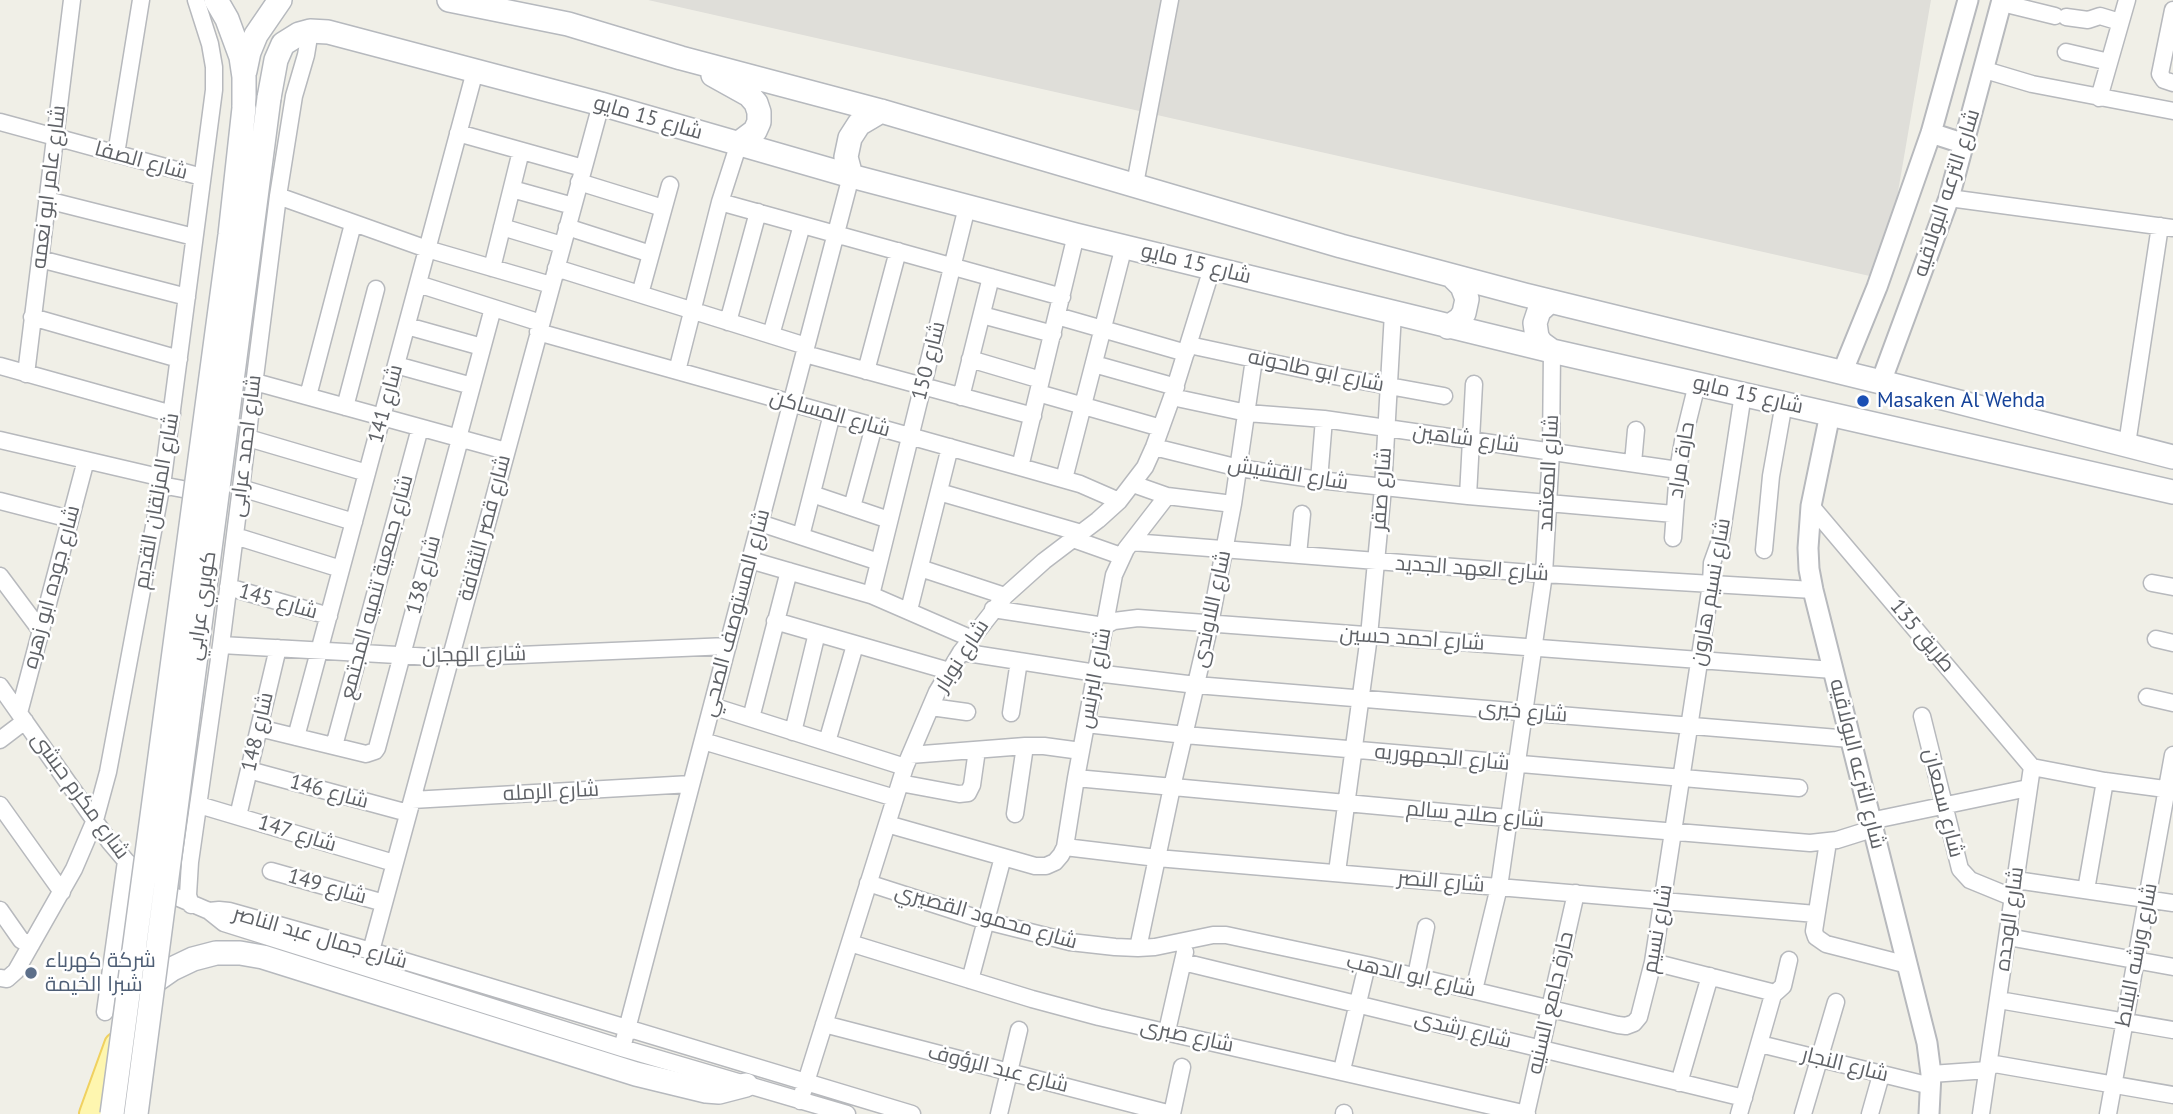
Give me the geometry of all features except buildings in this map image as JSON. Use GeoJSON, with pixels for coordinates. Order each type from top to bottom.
{"type":"FeatureCollection","features":[{"type":"Feature","properties":{"kind":"main road"},"geometry":{"type":"LineString","coordinates":[[216,0],[228,19],[235,38],[244,77]]}},
{"type":"Feature","properties":{"kind":"main road"},"geometry":{"type":"LineString","coordinates":[[244,77],[252,44],[280,0]]}},
{"type":"Feature","properties":{"kind":"main road","name":"شارع 15 مايو"},"geometry":{"type":"LineString","coordinates":[[449,0],[568,24],[681,58],[881,111],[1341,246],[1549,302],[1881,382],[2173,457]]}},
{"type":"Feature","properties":{"kind":"main road","name":"كوبري عرابي"},"geometry":{"type":"LineString","coordinates":[[136,1114],[275,60],[288,40],[310,31]]}},
{"type":"Feature","properties":{"kind":"main road","name":"شارع 15 مايو"},"geometry":{"type":"LineString","coordinates":[[310,31],[328,33],[601,104],[851,176],[1076,235],[1448,327],[2173,492]]}},
{"type":"Feature","properties":{"kind":"main road"},"geometry":{"type":"LineString","coordinates":[[681,58],[749,95],[756,103],[759,122],[755,131],[740,144]]}},
{"type":"Feature","properties":{"kind":"main road","name":"كوبري عرابي"},"geometry":{"type":"LineString","coordinates":[[112,1114],[114,1020],[230,234],[244,108],[244,77]]}},
{"type":"Feature","properties":{"kind":"main road"},"geometry":{"type":"LineString","coordinates":[[851,176],[846,158],[850,138],[859,124],[881,111]]}},
{"type":"Feature","properties":{"kind":"main road"},"geometry":{"type":"LineString","coordinates":[[1448,327],[1460,319],[1467,299],[1462,286],[1452,276]]}},
{"type":"Feature","properties":{"kind":"main road"},"geometry":{"type":"LineString","coordinates":[[1549,302],[1539,311],[1535,323],[1537,337],[1552,351]]}},
{"type":"Feature","properties":{"kind":"main road"},"geometry":{"type":"LineString","coordinates":[[152,983],[193,959],[216,953],[251,955],[636,1074],[706,1091],[733,1090],[746,1085]]}},
{"type":"Feature","properties":{"kind":"main road"},"geometry":{"type":"LineString","coordinates":[[92,1114],[114,1020]]}},
{"type":"Feature","properties":{"kind":"street","name":"شارع عامر ابو نعمه"},"geometry":{"type":"LineString","coordinates":[[26,374],[72,0]]}},
{"type":"Feature","properties":{"kind":"street"},"geometry":{"type":"LineString","coordinates":[[116,154],[141,0]]}},
{"type":"Feature","properties":{"kind":"street","name":"شارع المزلقان القديم"},"geometry":{"type":"LineString","coordinates":[[4,978],[16,971],[62,892],[86,844],[108,772],[162,481],[214,90],[214,67],[205,22],[196,0]]}},
{"type":"Feature","properties":{"kind":"street"},"geometry":{"type":"LineString","coordinates":[[1135,184],[1170,0]]}},
{"type":"Feature","properties":{"kind":"street","name":"شارع الترعه البولاقيه"},"geometry":{"type":"LineString","coordinates":[[1842,373],[1877,287],[1931,134],[1968,0]]}},
{"type":"Feature","properties":{"kind":"street"},"geometry":{"type":"LineString","coordinates":[[2099,97],[2127,0]]}},
{"type":"Feature","properties":{"kind":"street"},"geometry":{"type":"LineString","coordinates":[[2002,2],[2061,16],[2088,20],[2100,16],[2120,22]]}},
{"type":"Feature","properties":{"kind":"street","name":"شارع الترعه البولاقيه"},"geometry":{"type":"LineString","coordinates":[[1881,382],[1949,198],[2002,2]]}},
{"type":"Feature","properties":{"kind":"street"},"geometry":{"type":"LineString","coordinates":[[1985,70],[2032,85],[2170,110],[2173,84],[2164,80],[2160,74],[2173,10]]}},
{"type":"Feature","properties":{"kind":"street","name":"شارع احمد عرابى"},"geometry":{"type":"LineString","coordinates":[[191,905],[188,873],[221,645],[278,196],[294,96],[310,31]]}},
{"type":"Feature","properties":{"kind":"street"},"geometry":{"type":"LineString","coordinates":[[2066,51],[2109,62]]}},
{"type":"Feature","properties":{"kind":"street","name":"شارع 141"},"geometry":{"type":"LineString","coordinates":[[296,737],[475,72]]}},
{"type":"Feature","properties":{"kind":"street","name":"شارع قصر الثقافة"},"geometry":{"type":"LineString","coordinates":[[371,951],[601,104]]}},
{"type":"Feature","properties":{"kind":"street","name":"شارع الصفا"},"geometry":{"type":"LineString","coordinates":[[0,122],[202,177]]}},
{"type":"Feature","properties":{"kind":"street"},"geometry":{"type":"LineString","coordinates":[[458,133],[522,151],[663,208]]}},
{"type":"Feature","properties":{"kind":"street"},"geometry":{"type":"LineString","coordinates":[[1931,134],[1965,144]]}},
{"type":"Feature","properties":{"kind":"street"},"geometry":{"type":"LineString","coordinates":[[677,371],[720,202],[740,144]]}},
{"type":"Feature","properties":{"kind":"street"},"geometry":{"type":"LineString","coordinates":[[492,268],[522,151]]}},
{"type":"Feature","properties":{"kind":"street","name":"شارع المستوصف الصحي"},"geometry":{"type":"LineString","coordinates":[[622,1048],[851,176]]}},
{"type":"Feature","properties":{"kind":"street"},"geometry":{"type":"LineString","coordinates":[[640,294],[670,185]]}},
{"type":"Feature","properties":{"kind":"street"},"geometry":{"type":"LineString","coordinates":[[512,189],[572,206]]}},
{"type":"Feature","properties":{"kind":"street"},"geometry":{"type":"LineString","coordinates":[[278,196],[427,249],[551,285]]}},
{"type":"Feature","properties":{"kind":"street"},"geometry":{"type":"LineString","coordinates":[[1949,198],[2166,227],[2127,444]]}},
{"type":"Feature","properties":{"kind":"street"},"geometry":{"type":"LineString","coordinates":[[47,200],[194,237]]}},
{"type":"Feature","properties":{"kind":"street"},"geometry":{"type":"LineString","coordinates":[[720,202],[1062,297]]}},
{"type":"Feature","properties":{"kind":"street","name":"شارع 150"},"geometry":{"type":"LineString","coordinates":[[871,595],[967,207]]}},
{"type":"Feature","properties":{"kind":"street"},"geometry":{"type":"LineString","coordinates":[[728,322],[758,212]]}},
{"type":"Feature","properties":{"kind":"street"},"geometry":{"type":"LineString","coordinates":[[308,396],[353,224]]}},
{"type":"Feature","properties":{"kind":"street"},"geometry":{"type":"LineString","coordinates":[[771,335],[802,225]]}},
{"type":"Feature","properties":{"kind":"street"},"geometry":{"type":"LineString","coordinates":[[502,227],[562,245]]}},
{"type":"Feature","properties":{"kind":"street"},"geometry":{"type":"LineString","coordinates":[[567,227],[651,254]]}},
{"type":"Feature","properties":{"kind":"street"},"geometry":{"type":"LineString","coordinates":[[1020,467],[1076,235]]}},
{"type":"Feature","properties":{"kind":"street"},"geometry":{"type":"LineString","coordinates":[[1064,479],[1124,246]]}},
{"type":"Feature","properties":{"kind":"street"},"geometry":{"type":"LineString","coordinates":[[866,371],[898,251]]}},
{"type":"Feature","properties":{"kind":"street"},"geometry":{"type":"LineString","coordinates":[[40,259],[187,297]]}},
{"type":"Feature","properties":{"kind":"street"},"geometry":{"type":"LineString","coordinates":[[556,268],[771,335],[866,371],[1033,416]]}},
{"type":"Feature","properties":{"kind":"street","name":"شارع نوبار"},"geometry":{"type":"LineString","coordinates":[[800,1101],[897,791],[931,707],[966,645],[999,603],[1044,561],[1119,501],[1145,467],[1174,392],[1212,268]]}},
{"type":"Feature","properties":{"kind":"street"},"geometry":{"type":"LineString","coordinates":[[961,397],[991,277]]}},
{"type":"Feature","properties":{"kind":"street","name":"شارع المساكن"},"geometry":{"type":"LineString","coordinates":[[418,284],[493,308],[540,328],[677,371],[1064,479],[1119,501]]}},
{"type":"Feature","properties":{"kind":"street"},"geometry":{"type":"LineString","coordinates":[[345,407],[376,289]]}},
{"type":"Feature","properties":{"kind":"street","name":"شارع 138"},"geometry":{"type":"LineString","coordinates":[[334,746],[366,754],[375,751],[379,744],[493,308]]}},
{"type":"Feature","properties":{"kind":"street","name":"شارع صقر"},"geometry":{"type":"LineString","coordinates":[[1337,872],[1362,699],[1377,561],[1393,313]]}},
{"type":"Feature","properties":{"kind":"street"},"geometry":{"type":"LineString","coordinates":[[982,315],[1053,334]]}},
{"type":"Feature","properties":{"kind":"street","name":"شارع ابو طاحونه"},"geometry":{"type":"LineString","coordinates":[[1057,316],[1188,349],[1444,396]]}},
{"type":"Feature","properties":{"kind":"street"},"geometry":{"type":"LineString","coordinates":[[32,317],[179,359]]}},
{"type":"Feature","properties":{"kind":"street"},"geometry":{"type":"LineString","coordinates":[[407,326],[482,347]]}},
{"type":"Feature","properties":{"kind":"street","name":"شارع المعتمد"},"geometry":{"type":"LineString","coordinates":[[1474,990],[1499,887],[1544,574],[1551,452],[1552,351]]}},
{"type":"Feature","properties":{"kind":"street"},"geometry":{"type":"LineString","coordinates":[[970,359],[1083,405],[1161,428]]}},
{"type":"Feature","properties":{"kind":"street","name":"شارع اللاوندى"},"geometry":{"type":"LineString","coordinates":[[1138,948],[1225,549],[1254,359]]}},
{"type":"Feature","properties":{"kind":"street","name":"شارع شاهين"},"geometry":{"type":"LineString","coordinates":[[1094,364],[1174,392],[1247,413],[1324,419],[1678,470]]}},
{"type":"Feature","properties":{"kind":"street"},"geometry":{"type":"LineString","coordinates":[[396,365],[472,386]]}},
{"type":"Feature","properties":{"kind":"street"},"geometry":{"type":"LineString","coordinates":[[0,366],[172,415]]}},
{"type":"Feature","properties":{"kind":"street"},"geometry":{"type":"LineString","coordinates":[[255,382],[506,452]]}},
{"type":"Feature","properties":{"kind":"street"},"geometry":{"type":"LineString","coordinates":[[1468,496],[1474,384]]}},
{"type":"Feature","properties":{"kind":"street","name":"حارة مراد"},"geometry":{"type":"LineString","coordinates":[[1673,538],[1678,470],[1698,384]]}},
{"type":"Feature","properties":{"kind":"street","name":"شارع نسيم هارون"},"geometry":{"type":"LineString","coordinates":[[1674,832],[1713,556],[1721,538],[1743,394]]}},
{"type":"Feature","properties":{"kind":"street"},"geometry":{"type":"LineString","coordinates":[[1764,550],[1771,476],[1784,403]]}},
{"type":"Feature","properties":{"kind":"street"},"geometry":{"type":"LineString","coordinates":[[801,536],[832,414]]}},
{"type":"Feature","properties":{"kind":"street","name":"شارع الترعه البولاقيه"},"geometry":{"type":"LineString","coordinates":[[1830,414],[1811,506],[1808,548],[1813,590],[1927,1043],[1931,1080],[1929,1114]]}},
{"type":"Feature","properties":{"kind":"street"},"geometry":{"type":"LineString","coordinates":[[1319,480],[1324,419]]}},
{"type":"Feature","properties":{"kind":"street"},"geometry":{"type":"LineString","coordinates":[[852,507],[874,426]]}},
{"type":"Feature","properties":{"kind":"street","name":"شارع جمعية تنميه المجتمع"},"geometry":{"type":"LineString","coordinates":[[334,746],[420,428]]}},
{"type":"Feature","properties":{"kind":"street"},"geometry":{"type":"LineString","coordinates":[[1633,463],[1636,430]]}},
{"type":"Feature","properties":{"kind":"street"},"geometry":{"type":"LineString","coordinates":[[248,438],[367,473]]}},
{"type":"Feature","properties":{"kind":"street"},"geometry":{"type":"LineString","coordinates":[[0,440],[162,481],[240,494],[354,522]]}},
{"type":"Feature","properties":{"kind":"street"},"geometry":{"type":"LineString","coordinates":[[909,611],[950,447]]}},
{"type":"Feature","properties":{"kind":"street","name":"شارع القشيش"},"geometry":{"type":"LineString","coordinates":[[1154,447],[1238,468],[1319,480],[1674,514]]}},
{"type":"Feature","properties":{"kind":"street","name":"شارع جوده ابو زهره"},"geometry":{"type":"LineString","coordinates":[[22,717],[41,631],[86,460]]}},
{"type":"Feature","properties":{"kind":"street"},"geometry":{"type":"LineString","coordinates":[[1133,484],[1167,496],[1233,504]]}},
{"type":"Feature","properties":{"kind":"street"},"geometry":{"type":"LineString","coordinates":[[939,492],[1077,536],[1121,556]]}},
{"type":"Feature","properties":{"kind":"street"},"geometry":{"type":"LineString","coordinates":[[811,494],[890,520]]}},
{"type":"Feature","properties":{"kind":"street","name":"شارع البرنس"},"geometry":{"type":"LineString","coordinates":[[1065,847],[1114,575],[1121,556],[1167,496]]}},
{"type":"Feature","properties":{"kind":"street"},"geometry":{"type":"LineString","coordinates":[[0,501],[70,519]]}},
{"type":"Feature","properties":{"kind":"street","name":"طريق 135"},"geometry":{"type":"LineString","coordinates":[[1811,506],[2032,767]]}},
{"type":"Feature","properties":{"kind":"street"},"geometry":{"type":"LineString","coordinates":[[1298,555],[1302,514]]}},
{"type":"Feature","properties":{"kind":"street"},"geometry":{"type":"LineString","coordinates":[[760,523],[879,562]]}},
{"type":"Feature","properties":{"kind":"street"},"geometry":{"type":"LineString","coordinates":[[235,536],[341,569]]}},
{"type":"Feature","properties":{"kind":"street","name":"شارع العهد الجديد"},"geometry":{"type":"LineString","coordinates":[[1132,542],[1544,574],[1813,590]]}},
{"type":"Feature","properties":{"kind":"street","name":"شارع خيرى"},"geometry":{"type":"LineString","coordinates":[[750,560],[871,595],[909,611],[966,645],[1019,661],[1196,685],[1850,739]]}},
{"type":"Feature","properties":{"kind":"street","name":"شارع احمد حسين"},"geometry":{"type":"LineString","coordinates":[[920,568],[999,603],[1104,626],[1114,621],[1138,618],[1833,670]]}},
{"type":"Feature","properties":{"kind":"street"},"geometry":{"type":"LineString","coordinates":[[751,719],[789,572]]}},
{"type":"Feature","properties":{"kind":"street"},"geometry":{"type":"LineString","coordinates":[[0,576],[41,631]]}},
{"type":"Feature","properties":{"kind":"street"},"geometry":{"type":"LineString","coordinates":[[2152,583],[2173,587]]}},
{"type":"Feature","properties":{"kind":"street","name":"شارع 145"},"geometry":{"type":"LineString","coordinates":[[228,587],[329,616]]}},
{"type":"Feature","properties":{"kind":"street"},"geometry":{"type":"LineString","coordinates":[[775,621],[949,671]]}},
{"type":"Feature","properties":{"kind":"street"},"geometry":{"type":"LineString","coordinates":[[793,732],[817,634]]}},
{"type":"Feature","properties":{"kind":"street"},"geometry":{"type":"LineString","coordinates":[[2156,639],[2173,643]]}},
{"type":"Feature","properties":{"kind":"street","name":"شارع الهجان"},"geometry":{"type":"LineString","coordinates":[[221,645],[450,658],[727,646]]}},
{"type":"Feature","properties":{"kind":"street"},"geometry":{"type":"LineString","coordinates":[[827,742],[855,645]]}},
{"type":"Feature","properties":{"kind":"street","name":"شارع 148"},"geometry":{"type":"LineString","coordinates":[[238,817],[278,648]]}},
{"type":"Feature","properties":{"kind":"street"},"geometry":{"type":"LineString","coordinates":[[1011,713],[1019,661]]}},
{"type":"Feature","properties":{"kind":"street","name":"شارع مكرم حبشى"},"geometry":{"type":"LineString","coordinates":[[0,686],[109,841],[126,861],[166,893],[209,911]]}},
{"type":"Feature","properties":{"kind":"street"},"geometry":{"type":"LineString","coordinates":[[2147,697],[2173,703]]}},
{"type":"Feature","properties":{"kind":"street"},"geometry":{"type":"LineString","coordinates":[[712,706],[827,742],[908,761],[977,750],[1025,746],[1081,751]]}},
{"type":"Feature","properties":{"kind":"street"},"geometry":{"type":"LineString","coordinates":[[931,707],[967,712]]}},
{"type":"Feature","properties":{"kind":"street","name":"شارع سمعان"},"geometry":{"type":"LineString","coordinates":[[1922,716],[1962,874],[2014,898]]}},
{"type":"Feature","properties":{"kind":"street"},"geometry":{"type":"LineString","coordinates":[[0,740],[22,717]]}},
{"type":"Feature","properties":{"kind":"street","name":"شارع الجمهوريه"},"geometry":{"type":"LineString","coordinates":[[1086,724],[1185,735],[1799,788]]}},
{"type":"Feature","properties":{"kind":"street"},"geometry":{"type":"LineString","coordinates":[[259,728],[334,746]]}},
{"type":"Feature","properties":{"kind":"street"},"geometry":{"type":"LineString","coordinates":[[702,741],[897,791],[959,794],[968,793],[972,785],[977,750]]}},
{"type":"Feature","properties":{"kind":"street"},"geometry":{"type":"LineString","coordinates":[[1015,814],[1025,746]]}},
{"type":"Feature","properties":{"kind":"street","name":"شارع ورشه البلاط"},"geometry":{"type":"LineString","coordinates":[[2108,1114],[2170,790],[2173,755]]}},
{"type":"Feature","properties":{"kind":"street"},"geometry":{"type":"LineString","coordinates":[[2032,767],[2170,790]]}},
{"type":"Feature","properties":{"kind":"street","name":"شارع الوحده"},"geometry":{"type":"LineString","coordinates":[[1988,1067],[2032,767]]}},
{"type":"Feature","properties":{"kind":"street","name":"شارع 146"},"geometry":{"type":"LineString","coordinates":[[249,770],[410,807]]}},
{"type":"Feature","properties":{"kind":"street","name":"شارع صلاح سالم"},"geometry":{"type":"LineString","coordinates":[[1076,778],[1810,843],[1828,842],[1871,825],[2028,788]]}},
{"type":"Feature","properties":{"kind":"street"},"geometry":{"type":"LineString","coordinates":[[2086,890],[2105,781]]}},
{"type":"Feature","properties":{"kind":"street","name":"شارع الرمله"},"geometry":{"type":"LineString","coordinates":[[410,807],[691,785]]}},
{"type":"Feature","properties":{"kind":"street"},"geometry":{"type":"LineString","coordinates":[[0,805],[62,892]]}},
{"type":"Feature","properties":{"kind":"street","name":"شارع 147"},"geometry":{"type":"LineString","coordinates":[[199,805],[394,863]]}},
{"type":"Feature","properties":{"kind":"street"},"geometry":{"type":"LineString","coordinates":[[887,824],[1035,866],[1046,866],[1055,862],[1065,847]]}},
{"type":"Feature","properties":{"kind":"street","name":"شارع نسيم"},"geometry":{"type":"LineString","coordinates":[[1634,1023],[1639,1017],[1653,962],[1674,832]]}},
{"type":"Feature","properties":{"kind":"street"},"geometry":{"type":"LineString","coordinates":[[1828,842],[1816,915],[1816,937],[1826,944],[1908,965]]}},
{"type":"Feature","properties":{"kind":"street","name":"شارع النصر"},"geometry":{"type":"LineString","coordinates":[[1065,847],[1157,858],[1816,915]]}},
{"type":"Feature","properties":{"kind":"street"},"geometry":{"type":"LineString","coordinates":[[970,980],[1003,857]]}},
{"type":"Feature","properties":{"kind":"street"},"geometry":{"type":"LineString","coordinates":[[114,1020],[126,861]]}},
{"type":"Feature","properties":{"kind":"street","name":"شارع 149"},"geometry":{"type":"LineString","coordinates":[[271,871],[384,903]]}},
{"type":"Feature","properties":{"kind":"street"},"geometry":{"type":"LineString","coordinates":[[2016,880],[2173,903]]}},
{"type":"Feature","properties":{"kind":"street","name":"شارع محمود القصيري"},"geometry":{"type":"LineString","coordinates":[[869,883],[986,920],[1070,942],[1138,948],[1188,940]]}},
{"type":"Feature","properties":{"kind":"street","name":"حارة جامع السنيه"},"geometry":{"type":"LineString","coordinates":[[1527,1114],[1576,893]]}},
{"type":"Feature","properties":{"kind":"street"},"geometry":{"type":"LineString","coordinates":[[0,910],[21,940],[31,945]]}},
{"type":"Feature","properties":{"kind":"street","name":"شارع جمال عبد الناصر"},"geometry":{"type":"LineString","coordinates":[[209,911],[229,911],[371,951],[912,1114]]}},
{"type":"Feature","properties":{"kind":"street","name":"شارع جمال عبد الناصر"},"geometry":{"type":"LineString","coordinates":[[209,911],[216,918],[234,927],[622,1048],[847,1114]]}},
{"type":"Feature","properties":{"kind":"street"},"geometry":{"type":"LineString","coordinates":[[1416,976],[1426,928]]}},
{"type":"Feature","properties":{"kind":"street","name":"شارع ابو الدهب"},"geometry":{"type":"LineString","coordinates":[[1188,940],[1226,935],[1416,976],[1618,1026],[1634,1023]]}},
{"type":"Feature","properties":{"kind":"street"},"geometry":{"type":"LineString","coordinates":[[2008,937],[2173,967]]}},
{"type":"Feature","properties":{"kind":"street"},"geometry":{"type":"LineString","coordinates":[[1167,1031],[1188,940]]}},
{"type":"Feature","properties":{"kind":"street","name":"شارع صبرى"},"geometry":{"type":"LineString","coordinates":[[850,943],[1059,1006],[1527,1114]]}},
{"type":"Feature","properties":{"kind":"street"},"geometry":{"type":"LineString","coordinates":[[1742,1106],[1775,993],[1783,986],[1789,960]]}},
{"type":"Feature","properties":{"kind":"street","name":"شارع رشدى"},"geometry":{"type":"LineString","coordinates":[[1183,962],[1679,1083],[1742,1106]]}},
{"type":"Feature","properties":{"kind":"street"},"geometry":{"type":"LineString","coordinates":[[1653,962],[1775,993]]}},
{"type":"Feature","properties":{"kind":"street"},"geometry":{"type":"LineString","coordinates":[[1342,1070],[1367,965]]}},
{"type":"Feature","properties":{"kind":"street"},"geometry":{"type":"LineString","coordinates":[[1679,1083],[1710,976]]}},
{"type":"Feature","properties":{"kind":"street"},"geometry":{"type":"LineString","coordinates":[[1999,1000],[2173,1030]]}},
{"type":"Feature","properties":{"kind":"street"},"geometry":{"type":"LineString","coordinates":[[1803,1114],[1836,1002]]}},
{"type":"Feature","properties":{"kind":"street","name":"شارع عبد الرؤوف"},"geometry":{"type":"LineString","coordinates":[[824,1024],[1172,1114]]}},
{"type":"Feature","properties":{"kind":"street"},"geometry":{"type":"LineString","coordinates":[[999,1114],[1019,1030]]}},
{"type":"Feature","properties":{"kind":"street","name":"شارع النجار"},"geometry":{"type":"LineString","coordinates":[[1760,1044],[1881,1075],[1931,1080],[1988,1067],[2173,1095]]}},
{"type":"Feature","properties":{"kind":"street"},"geometry":{"type":"LineString","coordinates":[[1172,1114],[1182,1067]]}},
{"type":"Feature","properties":{"kind":"street"},"geometry":{"type":"LineString","coordinates":[[1980,1114],[1988,1067]]}},
{"type":"Feature","properties":{"kind":"street"},"geometry":{"type":"LineString","coordinates":[[1870,1114],[1881,1075]]}},
{"type":"Feature","properties":{"kind":"shaded area"},"geometry":{"type":"Polygon","coordinates":[[[648,0],[1931,0],[1883,279],[648,0]]]}},
{"type":"Feature","properties":{"kind":"place","name":"Masaken Al Wehda"},"geometry":{"type":"Point","coordinates":[1863,401]}},
{"type":"Feature","properties":{"kind":"place","name":"شركة كهرباء شبرا الخيمة"},"geometry":{"type":"Point","coordinates":[31,973]}}]}
